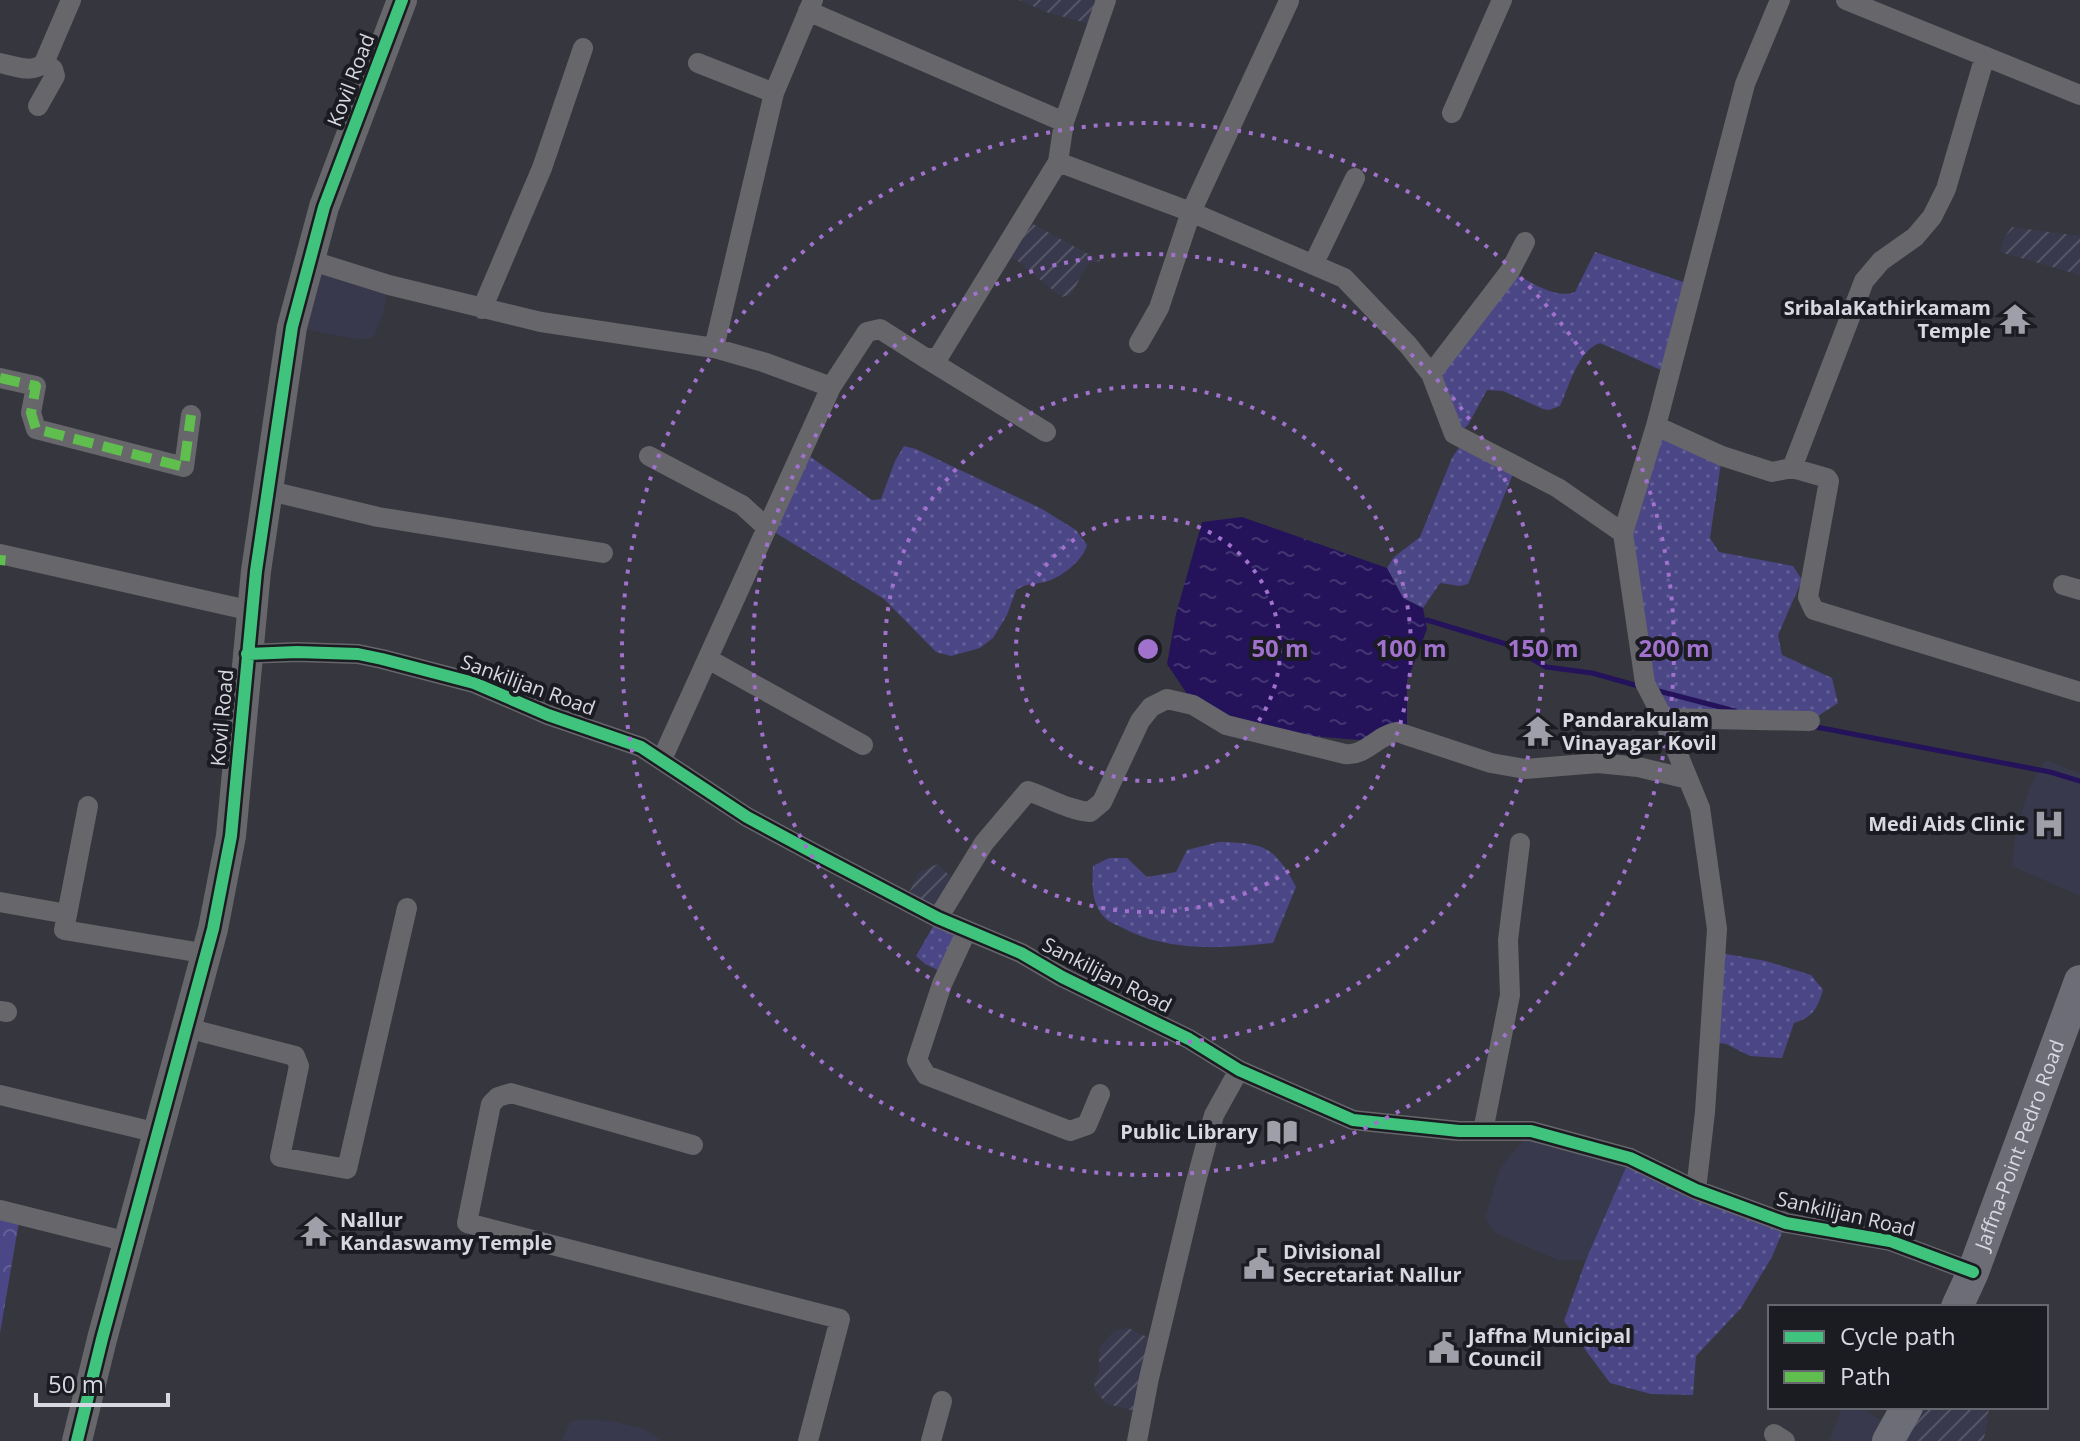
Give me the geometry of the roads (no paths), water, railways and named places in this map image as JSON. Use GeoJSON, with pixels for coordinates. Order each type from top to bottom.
{"type":"FeatureCollection","features":[{"type":"Feature","properties":{"kind":"main road","name":"Jaffna-Point Pedro Road"},"geometry":{"type":"LineString","coordinates":[[1958,1305],[2078,993]]}},
{"type":"Feature","properties":{"kind":"main road"},"geometry":{"type":"LineString","coordinates":[[1888,1441],[1906,1409]]}},
{"type":"Feature","properties":{"kind":"street"},"geometry":{"type":"LineString","coordinates":[[0,63],[38,69],[44,63],[71,0]]}},
{"type":"Feature","properties":{"kind":"street","name":"Kovil Road"},"geometry":{"type":"LineString","coordinates":[[77,1441],[128,1242],[208,954],[231,836],[266,490],[292,327],[324,207],[402,0]]}},
{"type":"Feature","properties":{"kind":"street"},"geometry":{"type":"LineString","coordinates":[[927,359],[939,356],[1058,162],[1064,122],[1106,0]]}},
{"type":"Feature","properties":{"kind":"street"},"geometry":{"type":"LineString","coordinates":[[1452,113],[1502,0]]}},
{"type":"Feature","properties":{"kind":"street"},"geometry":{"type":"LineString","coordinates":[[1696,1190],[1705,1112],[1717,929],[1700,808],[1645,683],[1623,533],[1656,426],[1745,84],[1780,0]]}},
{"type":"Feature","properties":{"kind":"street"},"geometry":{"type":"LineString","coordinates":[[1846,0],[2080,95]]}},
{"type":"Feature","properties":{"kind":"street"},"geometry":{"type":"LineString","coordinates":[[1139,343],[1159,308],[1191,212],[1289,1]]}},
{"type":"Feature","properties":{"kind":"street"},"geometry":{"type":"LineString","coordinates":[[714,348],[774,93],[811,6],[1064,122]]}},
{"type":"Feature","properties":{"kind":"street"},"geometry":{"type":"LineString","coordinates":[[482,309],[542,168],[583,48]]}},
{"type":"Feature","properties":{"kind":"street"},"geometry":{"type":"LineString","coordinates":[[1792,468],[1864,281],[1881,261],[1915,237],[1932,217],[1946,189],[1985,56]]}},
{"type":"Feature","properties":{"kind":"street"},"geometry":{"type":"LineString","coordinates":[[38,106],[55,76],[53,69],[44,63]]}},
{"type":"Feature","properties":{"kind":"street"},"geometry":{"type":"LineString","coordinates":[[698,63],[774,93]]}},
{"type":"Feature","properties":{"kind":"street"},"geometry":{"type":"LineString","coordinates":[[1058,162],[1191,212],[1344,278],[1408,345],[1431,374],[1454,434],[1558,488],[1623,533]]}},
{"type":"Feature","properties":{"kind":"street"},"geometry":{"type":"LineString","coordinates":[[1313,265],[1355,178]]}},
{"type":"Feature","properties":{"kind":"street"},"geometry":{"type":"LineString","coordinates":[[1431,374],[1510,271],[1525,242]]}},
{"type":"Feature","properties":{"kind":"street"},"geometry":{"type":"LineString","coordinates":[[309,260],[389,285],[541,322],[714,348],[831,387]]}},
{"type":"Feature","properties":{"kind":"street"},"geometry":{"type":"LineString","coordinates":[[662,759],[831,387],[867,332],[880,329],[1046,432]]}},
{"type":"Feature","properties":{"kind":"street"},"geometry":{"type":"LineString","coordinates":[[0,378],[36,386],[31,413],[36,429],[184,467],[191,415]]}},
{"type":"Feature","properties":{"kind":"street"},"geometry":{"type":"LineString","coordinates":[[1656,426],[1722,456],[1772,472],[1792,468],[1827,478],[1829,481],[1808,597],[1814,610],[2080,692]]}},
{"type":"Feature","properties":{"kind":"street"},"geometry":{"type":"LineString","coordinates":[[649,456],[742,505],[766,527]]}},
{"type":"Feature","properties":{"kind":"street"},"geometry":{"type":"LineString","coordinates":[[266,490],[378,517],[603,553]]}},
{"type":"Feature","properties":{"kind":"street"},"geometry":{"type":"LineString","coordinates":[[0,558],[252,611]]}},
{"type":"Feature","properties":{"kind":"street","name":"Sankilijan Road"},"geometry":{"type":"LineString","coordinates":[[247,654],[358,654],[382,659],[474,683],[548,715],[641,747],[747,817],[938,918],[1021,953],[1062,977],[1189,1039],[1239,1070],[1353,1120],[1483,1131],[1531,1131],[1630,1158],[1696,1190],[1786,1223],[1890,1241],[1973,1272]]}},
{"type":"Feature","properties":{"kind":"street"},"geometry":{"type":"LineString","coordinates":[[708,659],[863,745]]}},
{"type":"Feature","properties":{"kind":"street"},"geometry":{"type":"LineString","coordinates":[[938,918],[984,843],[1028,791],[1072,810],[1090,812],[1102,802],[1140,721],[1151,707],[1167,699],[1193,705],[1226,725],[1345,754],[1361,752],[1387,733],[1397,732],[1525,769],[1598,763],[1638,767],[1688,779]]}},
{"type":"Feature","properties":{"kind":"street"},"geometry":{"type":"LineString","coordinates":[[1663,718],[1810,721]]}},
{"type":"Feature","properties":{"kind":"street"},"geometry":{"type":"LineString","coordinates":[[88,806],[64,930],[208,954]]}},
{"type":"Feature","properties":{"kind":"street"},"geometry":{"type":"LineString","coordinates":[[1483,1131],[1510,995],[1508,940],[1520,843]]}},
{"type":"Feature","properties":{"kind":"street"},"geometry":{"type":"LineString","coordinates":[[0,902],[67,914]]}},
{"type":"Feature","properties":{"kind":"street"},"geometry":{"type":"LineString","coordinates":[[187,1028],[295,1056],[299,1066],[280,1157],[347,1169],[407,908]]}},
{"type":"Feature","properties":{"kind":"street"},"geometry":{"type":"LineString","coordinates":[[967,930],[942,984],[917,1060],[926,1075],[1070,1131],[1087,1125],[1100,1094]]}},
{"type":"Feature","properties":{"kind":"street"},"geometry":{"type":"LineString","coordinates":[[1137,1441],[1149,1378],[1214,1115],[1239,1070]]}},
{"type":"Feature","properties":{"kind":"street"},"geometry":{"type":"LineString","coordinates":[[693,1145],[511,1093],[498,1097],[491,1104],[467,1223],[840,1319],[808,1441]]}},
{"type":"Feature","properties":{"kind":"street"},"geometry":{"type":"LineString","coordinates":[[0,1095],[158,1133]]}},
{"type":"Feature","properties":{"kind":"street"},"geometry":{"type":"LineString","coordinates":[[0,1210],[128,1242]]}},
{"type":"Feature","properties":{"kind":"street"},"geometry":{"type":"LineString","coordinates":[[931,1441],[942,1401]]}},
{"type":"Feature","properties":{"kind":"water"},"geometry":{"type":"Polygon","coordinates":[[[1242,517],[1387,568],[1403,598],[1423,608],[1427,629],[1407,681],[1407,744],[1311,736],[1205,721],[1167,664],[1176,614],[1202,522],[1242,517]]]}},
{"type":"Feature","properties":{"kind":"waterway"},"geometry":{"type":"LineString","coordinates":[[1427,620],[1506,644],[1546,667],[1592,673],[1642,687]]}},
{"type":"Feature","properties":{"kind":"waterway"},"geometry":{"type":"LineString","coordinates":[[1655,690],[1735,711]]}},
{"type":"Feature","properties":{"kind":"waterway"},"geometry":{"type":"LineString","coordinates":[[1811,726],[2050,772],[2080,781]]}},
{"type":"Feature","properties":{"kind":"place","name":"SribalaKathirkamam Temple"},"geometry":{"type":"Point","coordinates":[2015,319]}},
{"type":"Feature","properties":{"kind":"place","name":"Pandarakulam Vinayagar Kovil"},"geometry":{"type":"Point","coordinates":[1538,731]}},
{"type":"Feature","properties":{"kind":"place","name":"Medi Aids Clinic"},"geometry":{"type":"Point","coordinates":[2049,824]}},
{"type":"Feature","properties":{"kind":"place","name":"Public Library"},"geometry":{"type":"Point","coordinates":[1282,1132]}},
{"type":"Feature","properties":{"kind":"place","name":"Nallur Kandaswamy Temple"},"geometry":{"type":"Point","coordinates":[316,1231]}},
{"type":"Feature","properties":{"kind":"place","name":"Divisional Secretariat Nallur"},"geometry":{"type":"Point","coordinates":[1259,1264]}},
{"type":"Feature","properties":{"kind":"place","name":"Jaffna Municipal Council"},"geometry":{"type":"Point","coordinates":[1444,1348]}}]}
